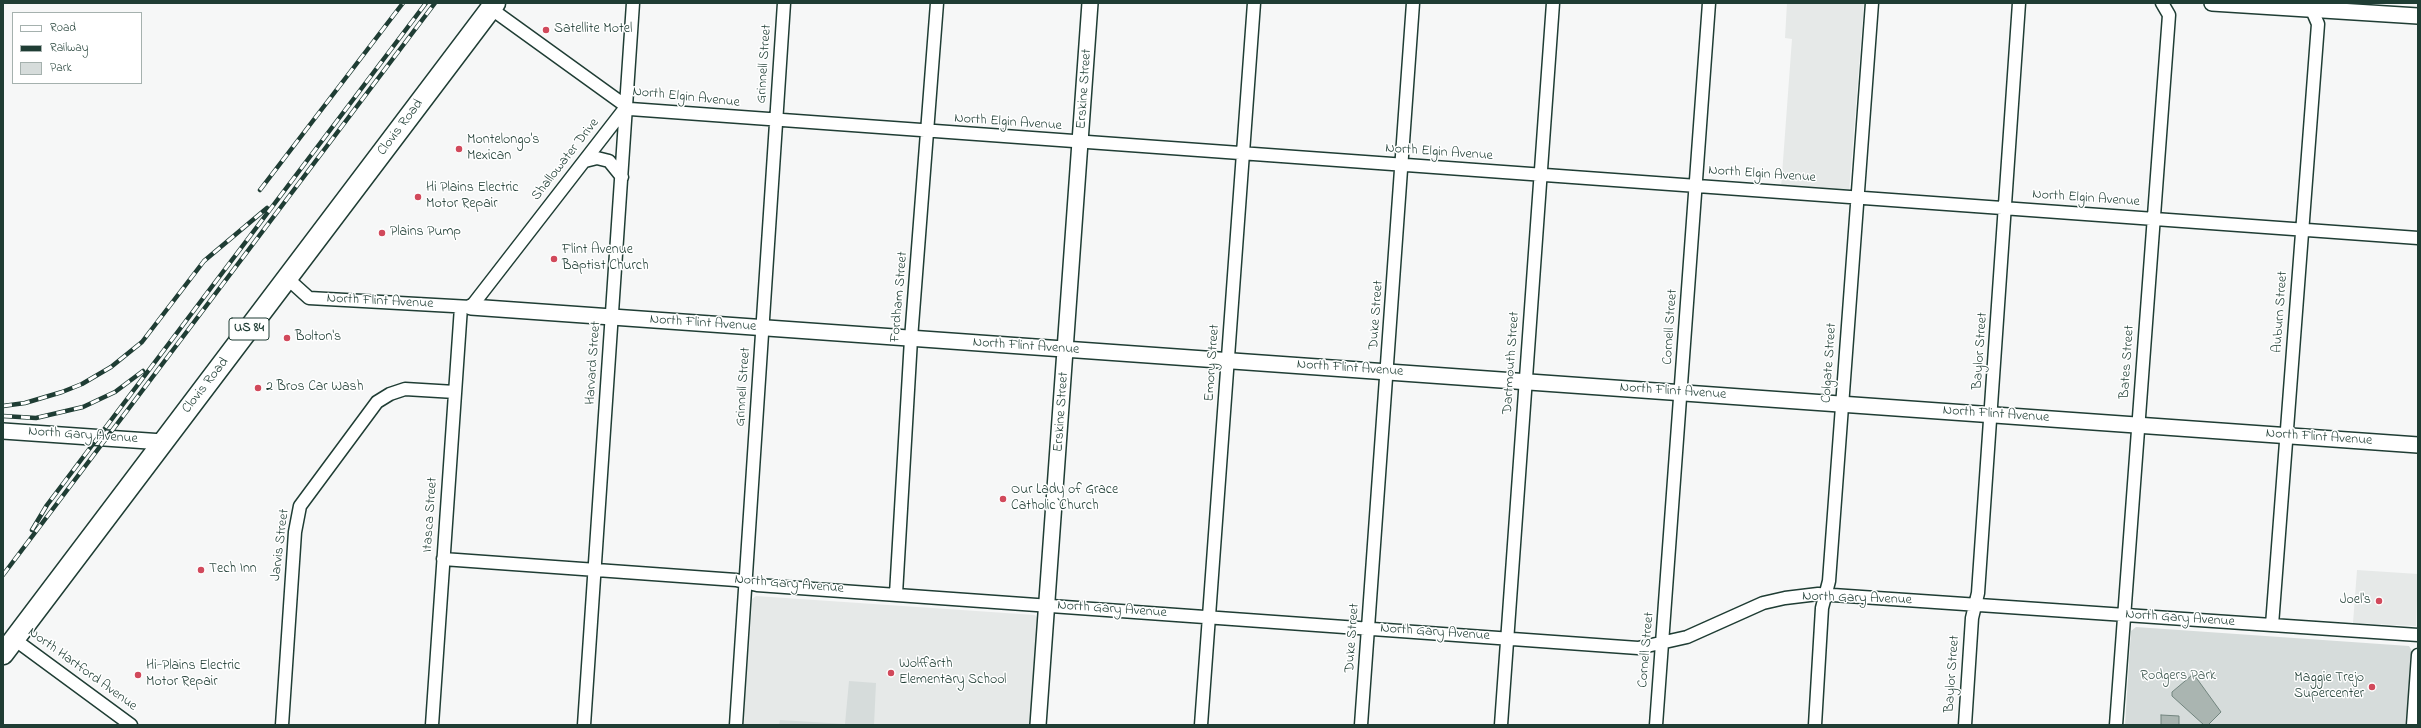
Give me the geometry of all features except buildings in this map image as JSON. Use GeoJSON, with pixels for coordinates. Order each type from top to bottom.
{"type":"FeatureCollection","features":[{"type":"Feature","properties":{"kind":"highway","name":"Clovis Road"},"geometry":{"type":"LineString","coordinates":[[9,647],[493,6]]}},
{"type":"Feature","properties":{"kind":"street","name":"Harvard Street"},"geometry":{"type":"LineString","coordinates":[[584,725],[633,3]]}},
{"type":"Feature","properties":{"kind":"street","name":"Grinnell Street"},"geometry":{"type":"LineString","coordinates":[[736,725],[784,3]]}},
{"type":"Feature","properties":{"kind":"street","name":"Fordham Street"},"geometry":{"type":"LineString","coordinates":[[896,594],[911,339],[929,132],[937,3]]}},
{"type":"Feature","properties":{"kind":"street","name":"Erskine Street"},"geometry":{"type":"LineString","coordinates":[[1038,725],[1090,3]]}},
{"type":"Feature","properties":{"kind":"street","name":"Emory Street"},"geometry":{"type":"LineString","coordinates":[[1201,725],[1254,3]]}},
{"type":"Feature","properties":{"kind":"street","name":"Duke Street"},"geometry":{"type":"LineString","coordinates":[[1361,725],[1414,3]]}},
{"type":"Feature","properties":{"kind":"street","name":"Dartmouth Street"},"geometry":{"type":"LineString","coordinates":[[1501,725],[1553,3]]}},
{"type":"Feature","properties":{"kind":"street","name":"Cornell Street"},"geometry":{"type":"LineString","coordinates":[[1656,725],[1682,393],[1709,3]]}},
{"type":"Feature","properties":{"kind":"street","name":"Colgate Street"},"geometry":{"type":"LineString","coordinates":[[1815,725],[1822,608],[1829,581],[1872,3]]}},
{"type":"Feature","properties":{"kind":"street","name":"Baylor Street"},"geometry":{"type":"LineString","coordinates":[[1965,725],[1972,618],[1978,593],[2006,208],[2019,3]]}},
{"type":"Feature","properties":{"kind":"street","name":"Bates Street"},"geometry":{"type":"LineString","coordinates":[[2116,725],[2169,15],[2162,3]]}},
{"type":"Feature","properties":{"kind":"street"},"geometry":{"type":"LineString","coordinates":[[2212,3],[2310,6],[2418,16]]}},
{"type":"Feature","properties":{"kind":"street","name":"North Elgin Avenue"},"geometry":{"type":"LineString","coordinates":[[493,6],[630,109],[777,122],[1540,174],[2418,238]]}},
{"type":"Feature","properties":{"kind":"street","name":"Auburn Street"},"geometry":{"type":"LineString","coordinates":[[2272,625],[2318,24],[2310,6]]}},
{"type":"Feature","properties":{"kind":"street","name":"Shallowater Drive"},"geometry":{"type":"LineString","coordinates":[[466,307],[585,161],[626,107]]}},
{"type":"Feature","properties":{"kind":"street"},"geometry":{"type":"LineString","coordinates":[[585,161],[597,158],[609,161],[622,177]]}},
{"type":"Feature","properties":{"kind":"street","name":"North Flint Avenue"},"geometry":{"type":"LineString","coordinates":[[288,279],[310,298],[763,327],[911,339],[1228,360],[2418,445]]}},
{"type":"Feature","properties":{"kind":"street","name":"Itasca Street"},"geometry":{"type":"LineString","coordinates":[[432,725],[455,392],[466,307]]}},
{"type":"Feature","properties":{"kind":"street","name":"Jarvis Street"},"geometry":{"type":"LineString","coordinates":[[282,725],[295,532],[300,506],[378,402],[390,394],[404,389],[455,392]]}},
{"type":"Feature","properties":{"kind":"street","name":"North Gary Avenue"},"geometry":{"type":"LineString","coordinates":[[3,431],[163,442]]}},
{"type":"Feature","properties":{"kind":"street","name":"North Gary Avenue"},"geometry":{"type":"LineString","coordinates":[[443,559],[595,569],[896,594],[1638,648],[1662,644],[1687,637],[1763,603],[1786,598],[1825,595],[2418,635]]}},
{"type":"Feature","properties":{"kind":"street","name":"North Hartford Avenue"},"geometry":{"type":"LineString","coordinates":[[9,647],[131,725]]}},
{"type":"Feature","properties":{"kind":"street"},"geometry":{"type":"LineString","coordinates":[[2413,725],[2418,655]]}},
{"type":"Feature","properties":{"kind":"shaded area"},"geometry":{"type":"Polygon","coordinates":[[[1787,3],[1864,3],[1849,192],[1781,188],[1792,39],[1785,38],[1787,3]]]}},
{"type":"Feature","properties":{"kind":"shaded area"},"geometry":{"type":"Polygon","coordinates":[[[2357,570],[2418,574],[2416,626],[2353,623],[2357,570]]]}},
{"type":"Feature","properties":{"kind":"shaded area","name":"Wolffarth Elementary School"},"geometry":{"type":"Polygon","coordinates":[[[756,596],[1035,615],[1038,619],[1031,725],[743,725],[752,599],[756,596]]]}},
{"type":"Feature","properties":{"kind":"shaded area"},"geometry":{"type":"Polygon","coordinates":[[[2191,676],[2195,676],[2221,712],[2208,725],[2204,725],[2172,696],[2172,692],[2191,676]]]}},
{"type":"Feature","properties":{"kind":"shaded area"},"geometry":{"type":"Polygon","coordinates":[[[2161,715],[2179,716],[2179,725],[2161,725],[2161,715]]]}},
{"type":"Feature","properties":{"kind":"green space","name":"Rodgers Park"},"geometry":{"type":"Polygon","coordinates":[[[2136,627],[2409,646],[2412,651],[2407,725],[2125,725],[2131,631],[2136,627]]]}},
{"type":"Feature","properties":{"kind":"green space"},"geometry":{"type":"Polygon","coordinates":[[[849,681],[876,683],[874,725],[779,725],[780,720],[845,724],[849,681]]]}},
{"type":"Feature","properties":{"kind":"railway"},"geometry":{"type":"LineString","coordinates":[[260,190],[403,3]]}},
{"type":"Feature","properties":{"kind":"railway"},"geometry":{"type":"LineString","coordinates":[[32,530],[47,505],[426,3]]}},
{"type":"Feature","properties":{"kind":"railway"},"geometry":{"type":"LineString","coordinates":[[3,575],[435,3]]}},
{"type":"Feature","properties":{"kind":"railway"},"geometry":{"type":"LineString","coordinates":[[3,406],[25,403],[62,392],[82,384],[111,367],[142,342],[204,261],[267,208]]}},
{"type":"Feature","properties":{"kind":"railway"},"geometry":{"type":"LineString","coordinates":[[3,416],[36,418],[83,407],[115,392],[143,371]]}},
{"type":"Feature","properties":{"kind":"place","name":"Satellite Motel"},"geometry":{"type":"Point","coordinates":[546,30]}},
{"type":"Feature","properties":{"kind":"place","name":"Montelongo's Mexican"},"geometry":{"type":"Point","coordinates":[459,149]}},
{"type":"Feature","properties":{"kind":"place","name":"Hi Plains Electric Motor Repair"},"geometry":{"type":"Point","coordinates":[418,197]}},
{"type":"Feature","properties":{"kind":"place","name":"Plains Pump"},"geometry":{"type":"Point","coordinates":[382,233]}},
{"type":"Feature","properties":{"kind":"place","name":"Flint Avenue Baptist Church"},"geometry":{"type":"Point","coordinates":[554,259]}},
{"type":"Feature","properties":{"kind":"place","name":"Bolton's"},"geometry":{"type":"Point","coordinates":[287,338]}},
{"type":"Feature","properties":{"kind":"place","name":"2 Bros Car Wash"},"geometry":{"type":"Point","coordinates":[258,388]}},
{"type":"Feature","properties":{"kind":"place","name":"Our Lady of Grace Catholic Church"},"geometry":{"type":"Point","coordinates":[1003,499]}},
{"type":"Feature","properties":{"kind":"place","name":"Tech Inn"},"geometry":{"type":"Point","coordinates":[201,570]}},
{"type":"Feature","properties":{"kind":"place","name":"Joel's"},"geometry":{"type":"Point","coordinates":[2379,601]}},
{"type":"Feature","properties":{"kind":"place","name":"Wolffarth Elementary School"},"geometry":{"type":"Point","coordinates":[891,673]}},
{"type":"Feature","properties":{"kind":"place","name":"Hi-Plains Electric Motor Repair"},"geometry":{"type":"Point","coordinates":[138,675]}},
{"type":"Feature","properties":{"kind":"place","name":"Maggie Trejo Supercenter"},"geometry":{"type":"Point","coordinates":[2372,687]}}]}
